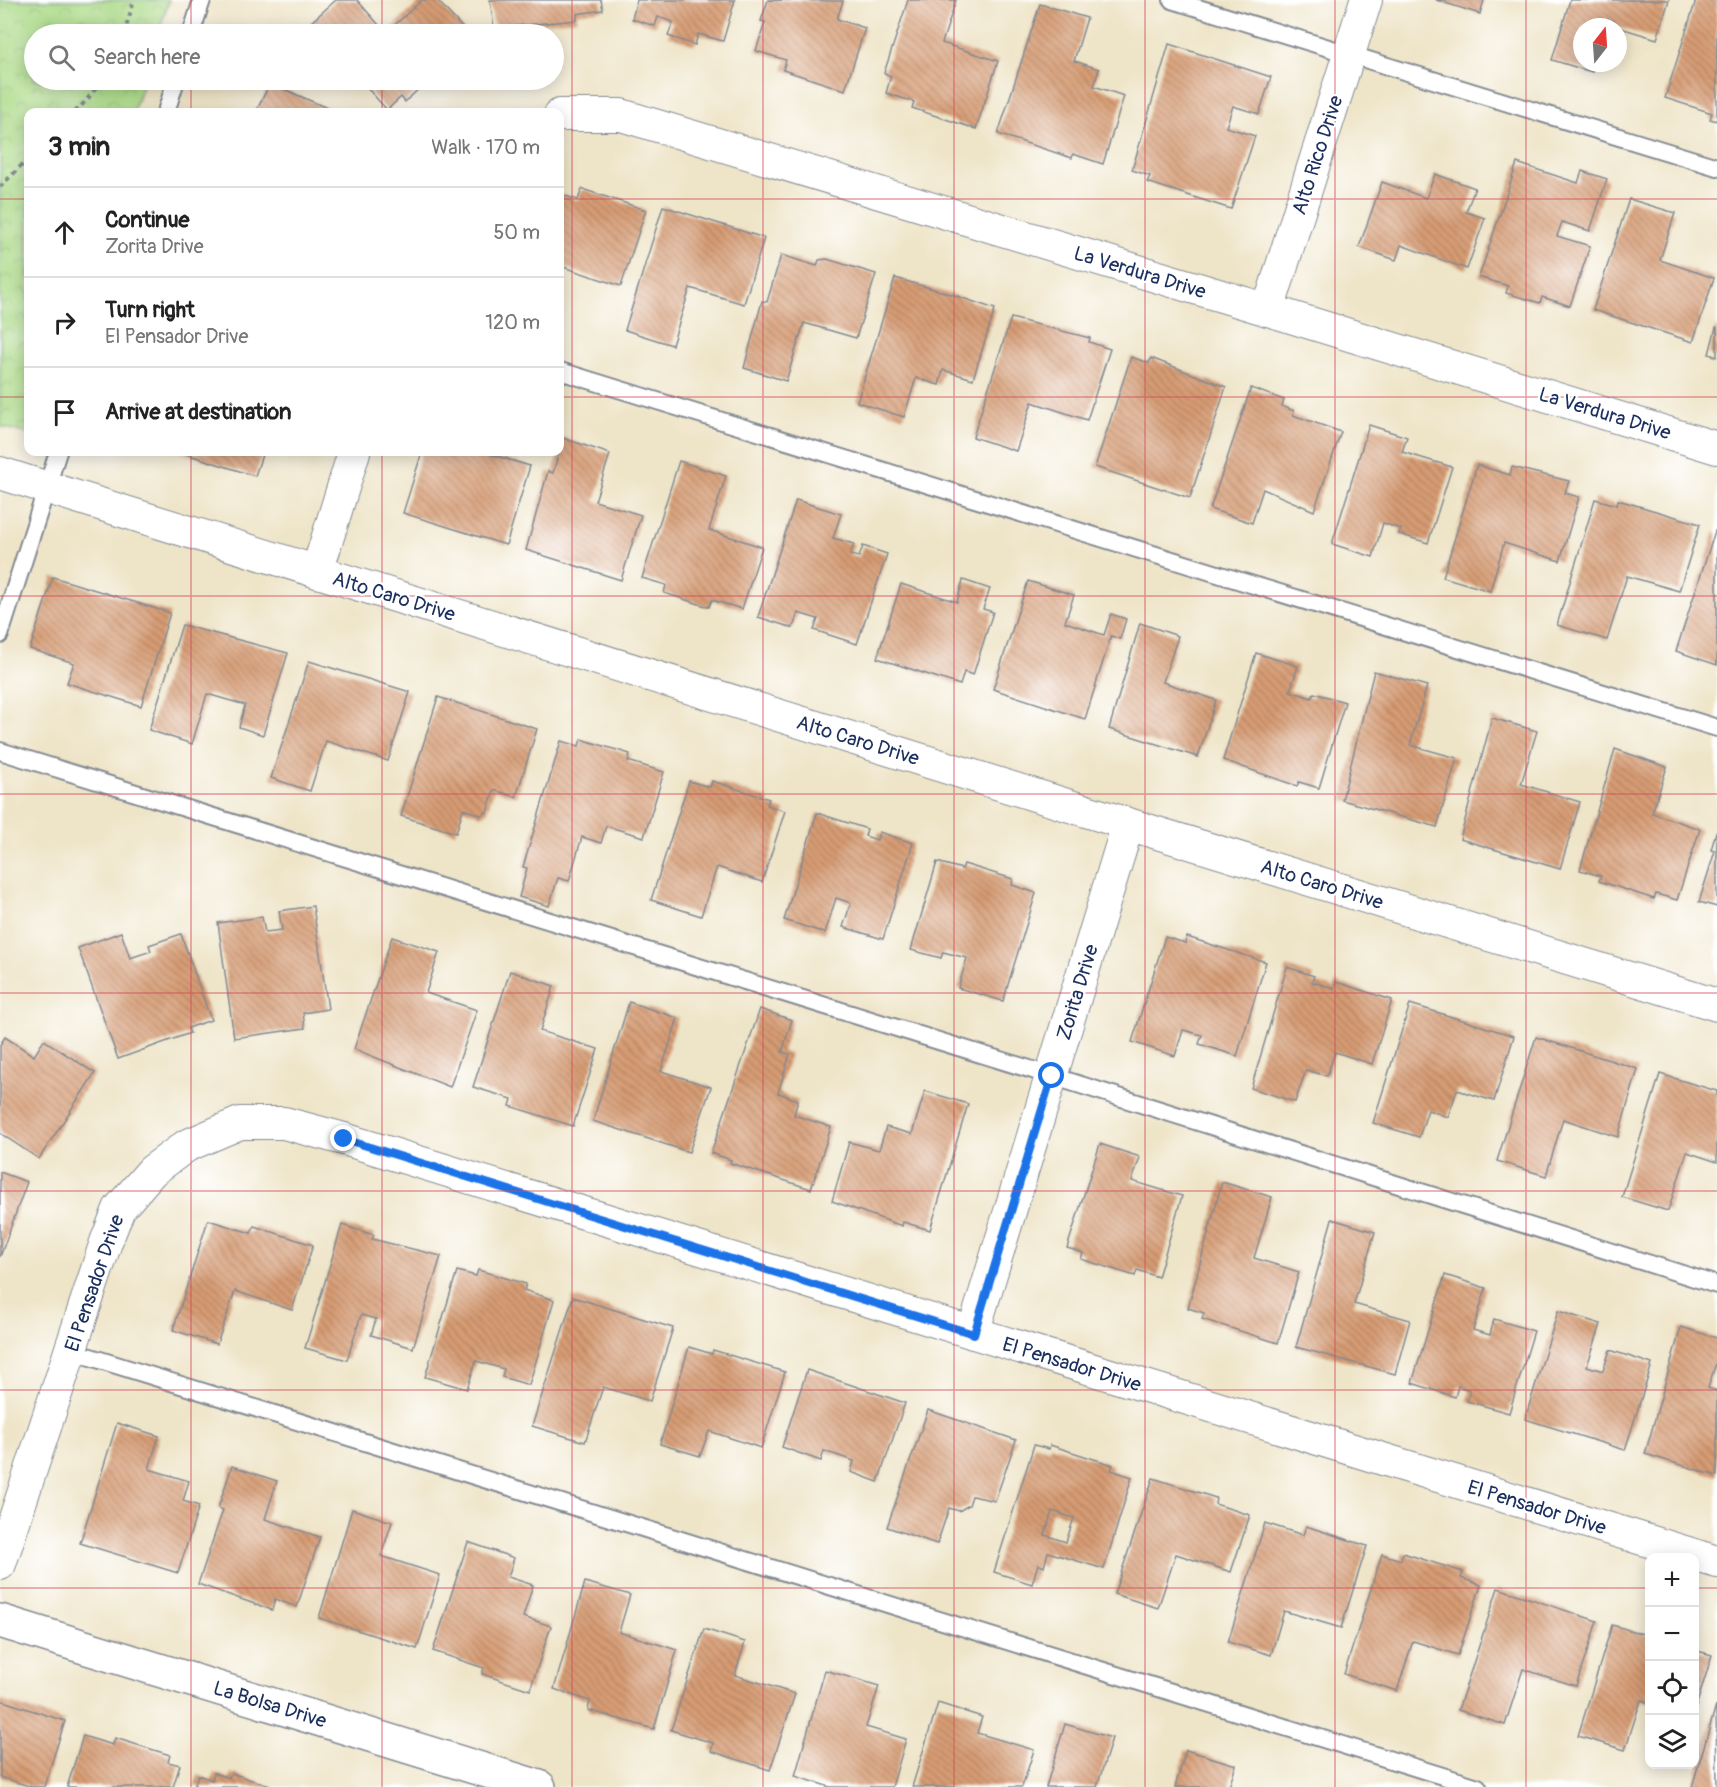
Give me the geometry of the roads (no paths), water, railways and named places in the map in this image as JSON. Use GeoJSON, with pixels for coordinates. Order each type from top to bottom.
{"type":"FeatureCollection","features":[{"type":"Feature","properties":{"kind":"street","name":"Alto Rico Drive"},"geometry":{"type":"LineString","coordinates":[[1268,310],[1366,0]]}},
{"type":"Feature","properties":{"kind":"street","name":"La Verdura Drive"},"geometry":{"type":"LineString","coordinates":[[564,115],[621,115],[1717,448]]}},
{"type":"Feature","properties":{"kind":"street"},"geometry":{"type":"LineString","coordinates":[[316,572],[353,456]]}},
{"type":"Feature","properties":{"kind":"street","name":"Alto Caro Drive"},"geometry":{"type":"LineString","coordinates":[[0,473],[1717,1005]]}},
{"type":"Feature","properties":{"kind":"street","name":"Zorita Drive"},"geometry":{"type":"LineString","coordinates":[[974,1334],[1128,824]]}},
{"type":"Feature","properties":{"kind":"street","name":"El Pensador Drive"},"geometry":{"type":"LineString","coordinates":[[0,1564],[106,1242],[120,1209],[152,1171],[186,1146],[240,1122],[284,1124],[344,1139],[1717,1562]]}},
{"type":"Feature","properties":{"kind":"street","name":"La Bolsa Drive"},"geometry":{"type":"LineString","coordinates":[[0,1621],[539,1787]]}},
{"type":"Feature","properties":{"kind":"lane"},"geometry":{"type":"LineString","coordinates":[[194,24],[202,0]]}},
{"type":"Feature","properties":{"kind":"lane"},"geometry":{"type":"LineString","coordinates":[[1172,0],[1717,167]]}},
{"type":"Feature","properties":{"kind":"lane"},"geometry":{"type":"LineString","coordinates":[[167,108],[173,90]]}},
{"type":"Feature","properties":{"kind":"lane"},"geometry":{"type":"LineString","coordinates":[[564,372],[1717,728]]}},
{"type":"Feature","properties":{"kind":"lane"},"geometry":{"type":"LineString","coordinates":[[0,635],[57,456]]}},
{"type":"Feature","properties":{"kind":"lane"},"geometry":{"type":"LineString","coordinates":[[0,751],[1052,1076],[1717,1285]]}},
{"type":"Feature","properties":{"kind":"lane"},"geometry":{"type":"LineString","coordinates":[[71,1351],[1478,1787]]}}]}
